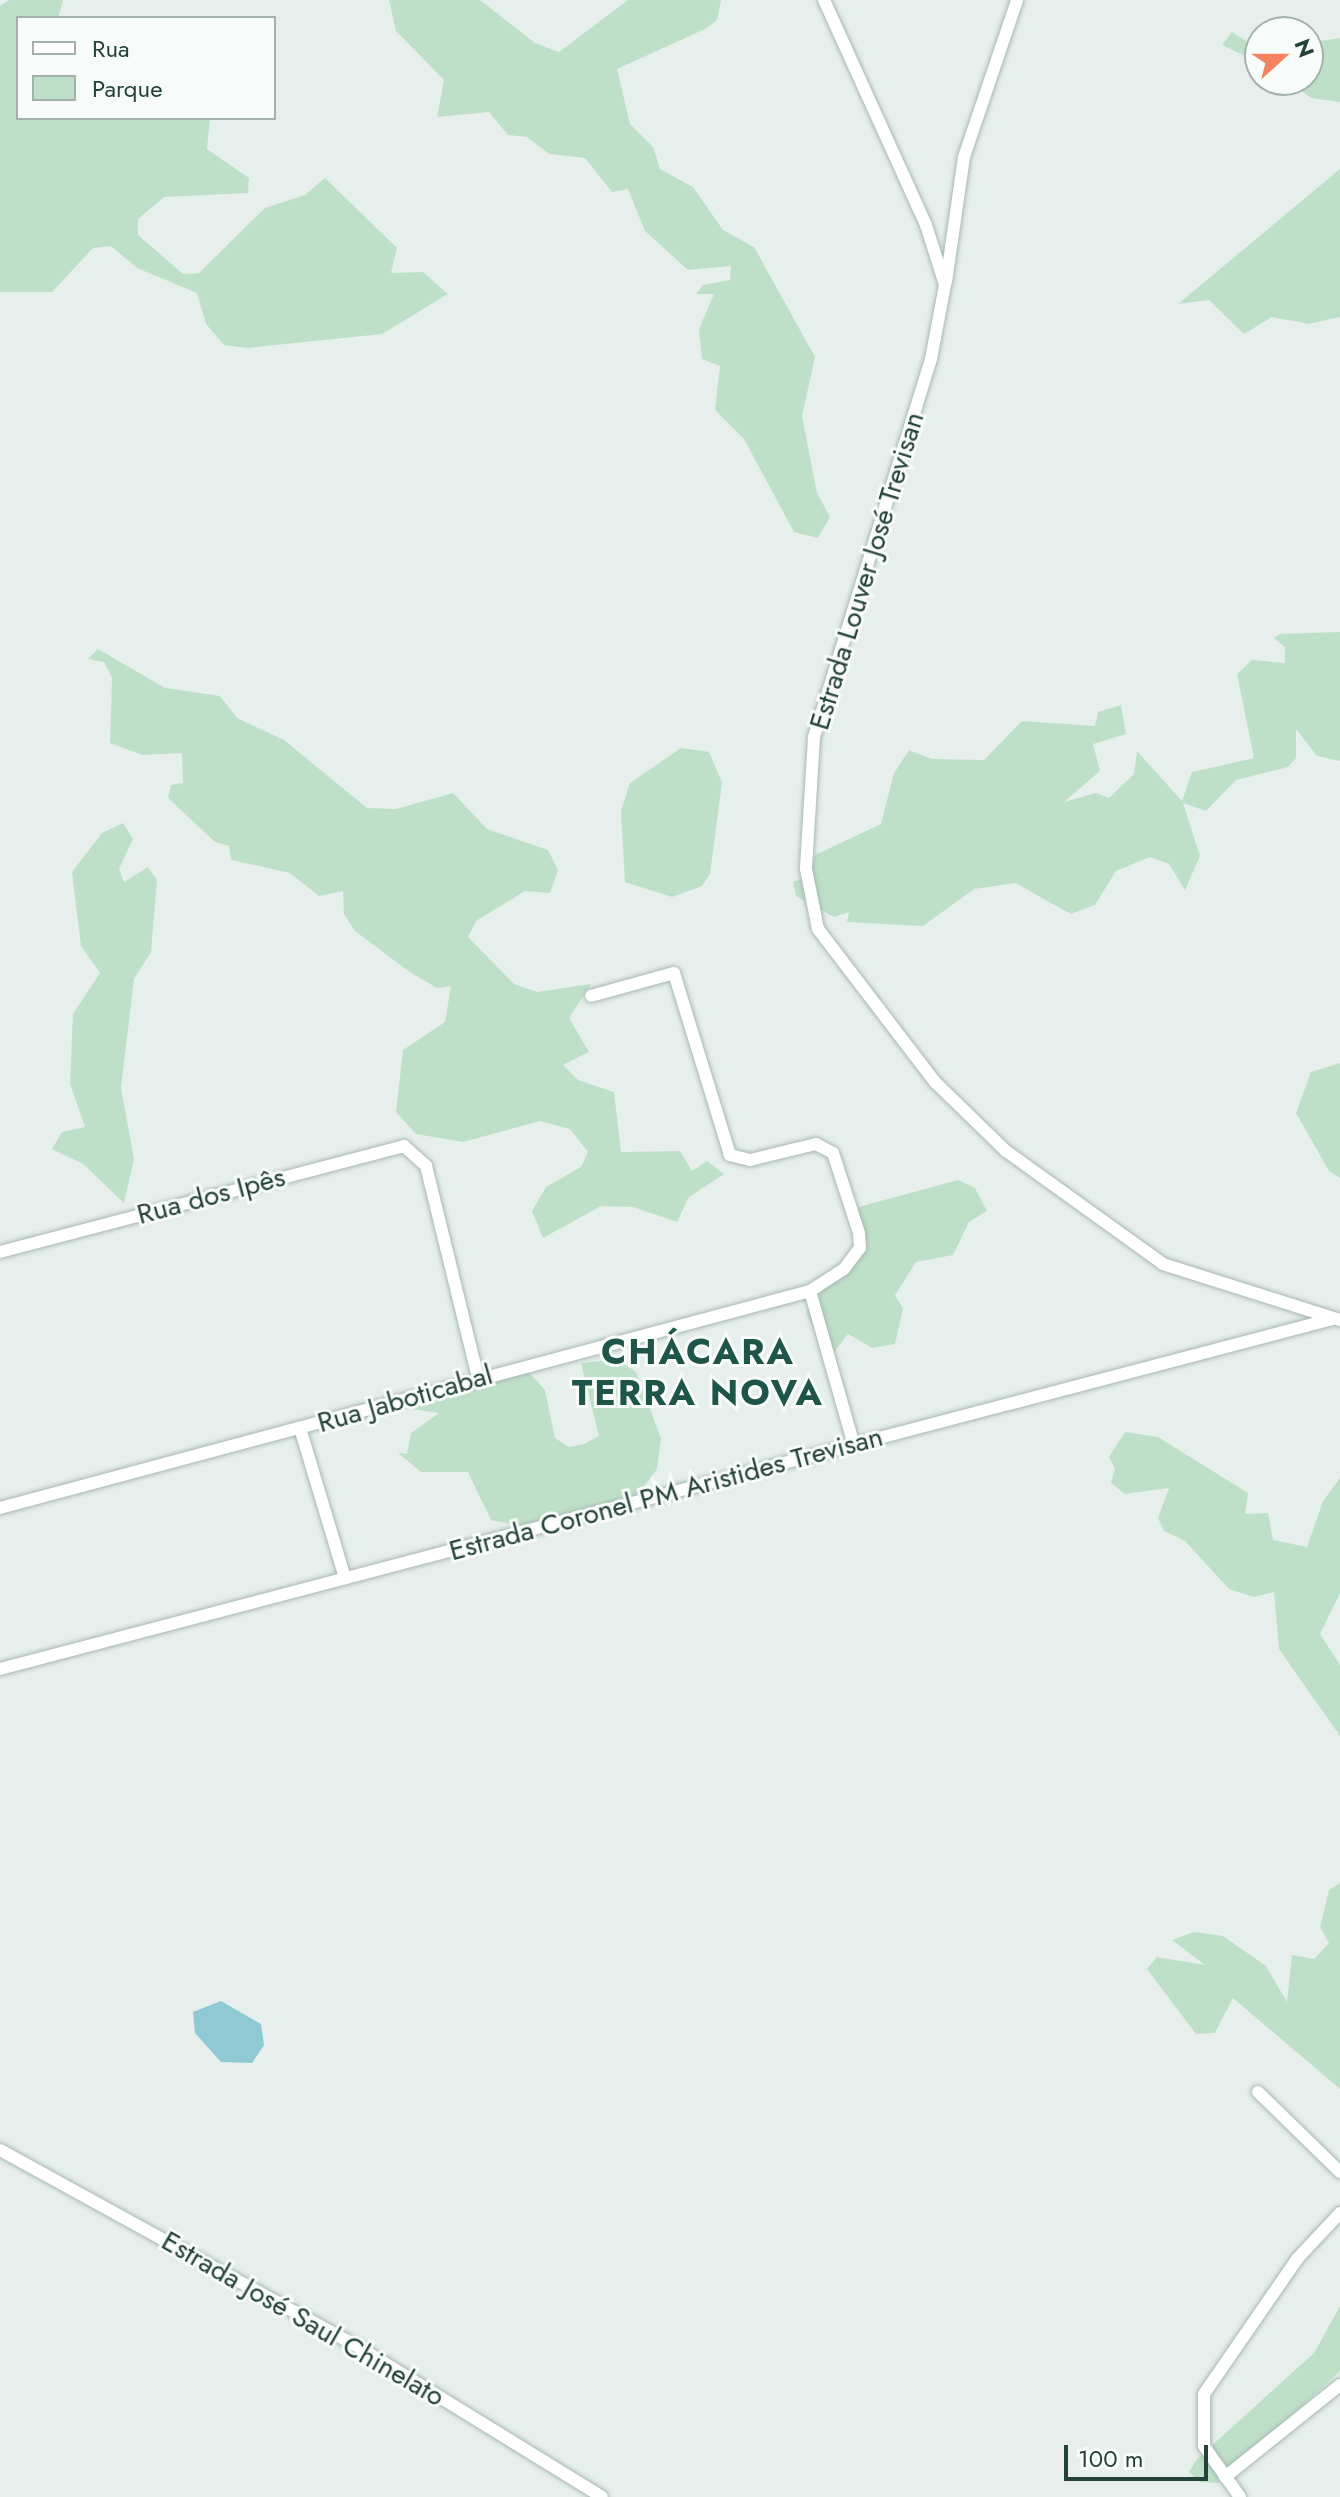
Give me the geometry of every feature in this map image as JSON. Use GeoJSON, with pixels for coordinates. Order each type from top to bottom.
{"type":"FeatureCollection","features":[{"type":"Feature","properties":{"kind":"street","name":"Estrada Louver José Trevisan"},"geometry":{"type":"LineString","coordinates":[[824,0],[926,225],[945,285],[931,359],[814,737],[806,869],[818,929],[935,1082],[1006,1151],[1163,1264],[1336,1319]]}},
{"type":"Feature","properties":{"kind":"street"},"geometry":{"type":"LineString","coordinates":[[945,285],[964,157],[1017,0]]}},
{"type":"Feature","properties":{"kind":"street"},"geometry":{"type":"LineString","coordinates":[[591,996],[670,970],[677,976],[730,1155],[750,1160],[828,1147],[860,1248],[810,1291],[854,1445]]}},
{"type":"Feature","properties":{"kind":"street","name":"Rua dos Ipês"},"geometry":{"type":"LineString","coordinates":[[0,1252],[397,1146],[420,1155],[478,1378]]}},
{"type":"Feature","properties":{"kind":"street","name":"Rua Jaboticabal"},"geometry":{"type":"LineString","coordinates":[[0,1508],[810,1291]]}},
{"type":"Feature","properties":{"kind":"street","name":"Estrada Coronel PM Aristides Trevisan"},"geometry":{"type":"LineString","coordinates":[[0,1669],[1336,1319]]}},
{"type":"Feature","properties":{"kind":"street"},"geometry":{"type":"LineString","coordinates":[[300,1428],[345,1578]]}},
{"type":"Feature","properties":{"kind":"street"},"geometry":{"type":"LineString","coordinates":[[1258,2092],[1340,2172]]}},
{"type":"Feature","properties":{"kind":"street","name":"Estrada José Saul Chinelato"},"geometry":{"type":"LineString","coordinates":[[0,2150],[365,2351],[602,2497]]}},
{"type":"Feature","properties":{"kind":"street"},"geometry":{"type":"LineString","coordinates":[[1240,2497],[1204,2446],[1204,2394],[1297,2259],[1340,2213]]}},
{"type":"Feature","properties":{"kind":"street"},"geometry":{"type":"LineString","coordinates":[[1225,2477],[1340,2385]]}},
{"type":"Feature","properties":{"kind":"green space"},"geometry":{"type":"Polygon","coordinates":[[[9,0],[63,0],[59,16],[16,16],[16,120],[210,120],[207,149],[249,178],[248,193],[164,197],[138,219],[138,235],[183,274],[199,273],[265,208],[305,195],[325,178],[397,248],[391,273],[423,272],[448,294],[382,334],[248,348],[224,345],[206,324],[197,293],[137,268],[111,246],[93,248],[52,292],[0,292],[0,6],[9,0]]]}},
{"type":"Feature","properties":{"kind":"green space"},"geometry":{"type":"Polygon","coordinates":[[[389,0],[480,0],[535,43],[559,52],[628,0],[721,0],[717,20],[705,29],[617,69],[630,124],[653,147],[660,169],[693,187],[723,230],[754,247],[815,357],[802,416],[817,493],[830,517],[818,538],[794,532],[744,439],[715,410],[720,366],[702,359],[699,329],[714,294],[696,294],[703,285],[730,280],[731,266],[688,270],[645,231],[628,189],[612,192],[585,158],[549,154],[527,137],[508,135],[489,112],[437,117],[444,80],[396,31],[389,0]]]}},
{"type":"Feature","properties":{"kind":"green space"},"geometry":{"type":"Polygon","coordinates":[[[1232,32],[1244,40],[1244,55],[1222,45],[1232,32]]]}},
{"type":"Feature","properties":{"kind":"green space"},"geometry":{"type":"Polygon","coordinates":[[[1340,38],[1340,102],[1308,96],[1324,96],[1324,40],[1340,38]]]}},
{"type":"Feature","properties":{"kind":"green space"},"geometry":{"type":"Polygon","coordinates":[[[1340,169],[1340,317],[1309,324],[1272,317],[1244,334],[1209,300],[1178,304],[1340,169]]]}},
{"type":"Feature","properties":{"kind":"green space"},"geometry":{"type":"Polygon","coordinates":[[[1340,632],[1340,761],[1317,756],[1296,729],[1296,758],[1288,767],[1236,780],[1206,811],[1183,803],[1200,856],[1185,890],[1169,864],[1150,857],[1116,871],[1095,905],[1071,914],[1015,883],[974,889],[923,926],[847,922],[849,912],[834,917],[796,896],[793,882],[803,878],[815,855],[881,824],[894,773],[909,750],[932,759],[984,760],[1022,721],[1095,726],[1098,712],[1121,705],[1126,734],[1093,744],[1100,771],[1064,802],[1096,793],[1109,798],[1134,774],[1137,751],[1182,801],[1192,772],[1254,758],[1237,674],[1252,660],[1285,663],[1285,647],[1274,638],[1280,634],[1340,632]]]}},
{"type":"Feature","properties":{"kind":"green space"},"geometry":{"type":"Polygon","coordinates":[[[98,649],[165,688],[220,696],[237,718],[284,740],[367,808],[396,809],[453,793],[487,829],[548,850],[558,870],[550,893],[525,891],[476,921],[468,937],[514,984],[537,992],[591,984],[569,1018],[589,1052],[563,1065],[578,1080],[614,1092],[621,1152],[680,1151],[692,1171],[707,1161],[724,1174],[689,1197],[677,1222],[633,1207],[601,1206],[543,1238],[532,1211],[546,1187],[581,1167],[588,1152],[570,1129],[540,1121],[463,1142],[416,1134],[396,1112],[403,1050],[445,1022],[451,986],[437,988],[411,973],[355,931],[344,914],[343,891],[319,896],[290,873],[231,860],[229,846],[215,842],[168,798],[171,785],[183,783],[182,753],[142,755],[110,743],[112,678],[104,662],[88,659],[98,649]]]}},
{"type":"Feature","properties":{"kind":"green space"},"geometry":{"type":"Polygon","coordinates":[[[681,748],[709,752],[722,782],[710,874],[702,886],[672,897],[625,882],[621,811],[630,783],[681,748]]]}},
{"type":"Feature","properties":{"kind":"green space"},"geometry":{"type":"Polygon","coordinates":[[[123,823],[133,839],[119,869],[124,882],[148,867],[157,880],[151,952],[134,979],[121,1088],[134,1159],[124,1203],[83,1164],[52,1149],[62,1132],[85,1127],[70,1084],[73,1014],[100,973],[81,946],[72,872],[102,833],[123,823]]]}},
{"type":"Feature","properties":{"kind":"green space"},"geometry":{"type":"Polygon","coordinates":[[[1340,1063],[1340,1178],[1329,1171],[1296,1113],[1311,1072],[1340,1063]]]}},
{"type":"Feature","properties":{"kind":"green space"},"geometry":{"type":"Polygon","coordinates":[[[958,1180],[975,1188],[987,1211],[969,1222],[953,1255],[916,1262],[895,1295],[903,1309],[895,1344],[872,1348],[848,1334],[834,1352],[825,1351],[806,1313],[853,1249],[855,1208],[958,1180]]]}},
{"type":"Feature","properties":{"kind":"green space"},"geometry":{"type":"Polygon","coordinates":[[[617,1359],[636,1372],[661,1438],[657,1469],[639,1493],[598,1514],[536,1529],[491,1520],[468,1472],[421,1472],[398,1453],[407,1454],[411,1433],[439,1413],[390,1406],[525,1368],[545,1390],[555,1438],[569,1447],[584,1444],[599,1436],[581,1363],[617,1359]]]}},
{"type":"Feature","properties":{"kind":"green space"},"geometry":{"type":"Polygon","coordinates":[[[1125,1432],[1158,1437],[1248,1493],[1245,1514],[1268,1513],[1273,1540],[1307,1547],[1323,1501],[1340,1478],[1340,1593],[1320,1634],[1340,1665],[1340,1736],[1279,1649],[1274,1592],[1254,1597],[1229,1589],[1185,1541],[1164,1531],[1158,1518],[1169,1488],[1125,1494],[1111,1483],[1115,1469],[1109,1457],[1125,1432]]]}},
{"type":"Feature","properties":{"kind":"green space"},"geometry":{"type":"Polygon","coordinates":[[[1340,1883],[1340,2089],[1233,1998],[1215,2033],[1196,2034],[1147,1969],[1157,1957],[1205,1965],[1172,1940],[1194,1932],[1223,1936],[1266,1966],[1287,2002],[1292,1955],[1314,1959],[1329,1943],[1320,1927],[1329,1890],[1340,1883]]]}},
{"type":"Feature","properties":{"kind":"green space"},"geometry":{"type":"Polygon","coordinates":[[[1340,2306],[1340,2371],[1218,2483],[1200,2482],[1189,2472],[1197,2459],[1314,2353],[1340,2306]]]}},
{"type":"Feature","properties":{"kind":"water"},"geometry":{"type":"Polygon","coordinates":[[[221,2001],[261,2024],[264,2045],[252,2063],[221,2062],[195,2033],[193,2012],[221,2001]]]}},
{"type":"Feature","properties":{"kind":"district","name":"CHÁCARA TERRA NOVA"},"geometry":{"type":"Point","coordinates":[698,1372]}}]}
